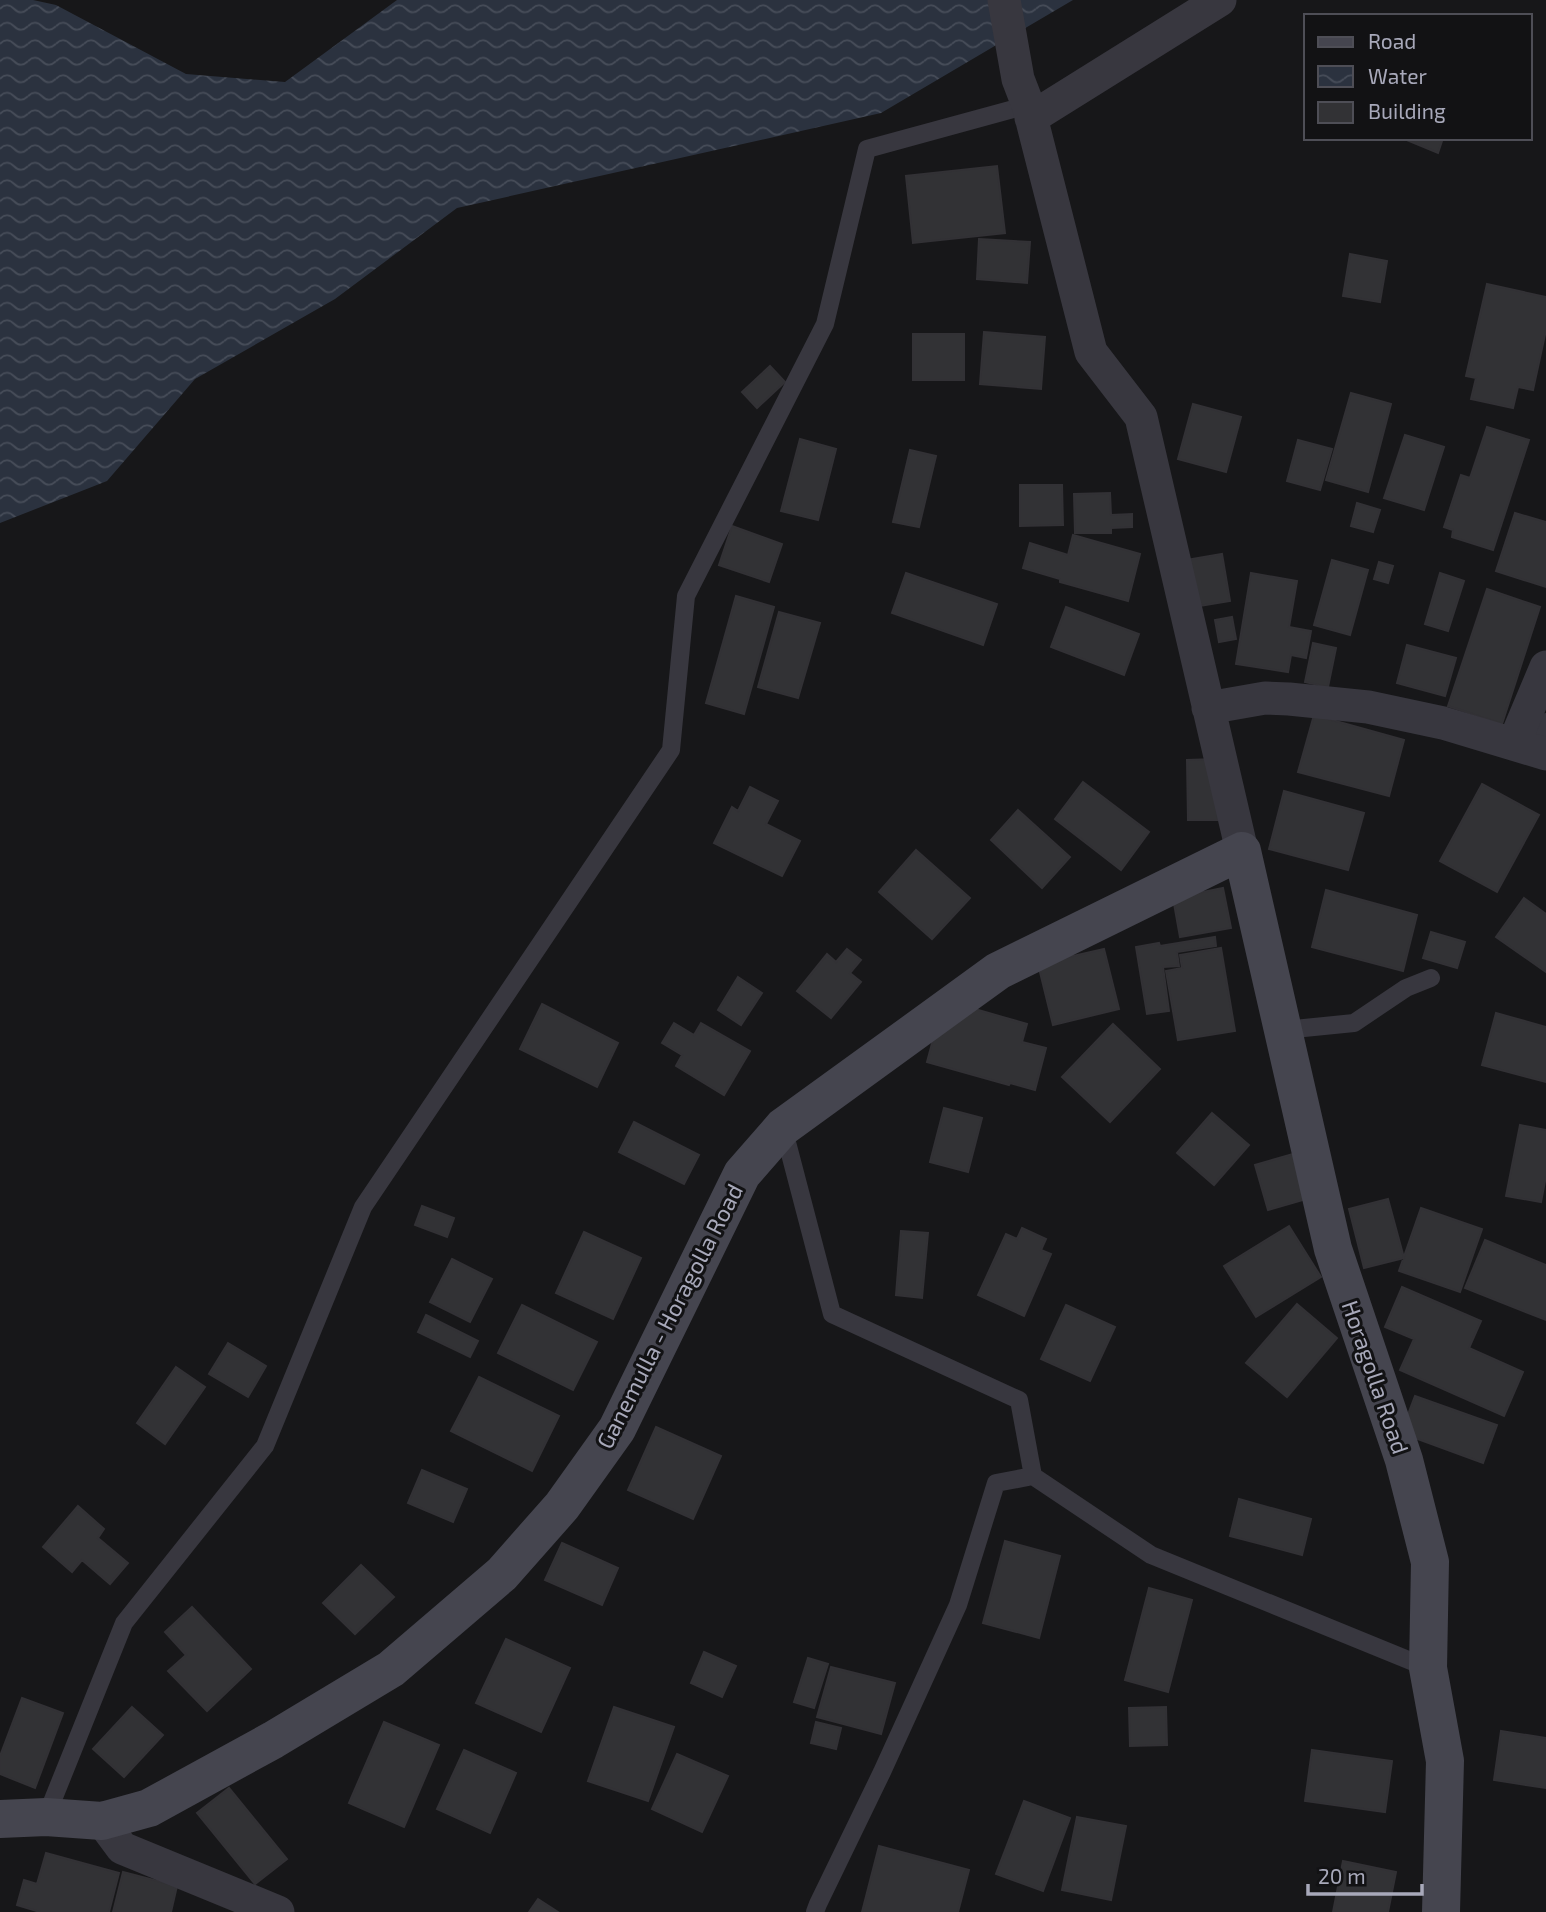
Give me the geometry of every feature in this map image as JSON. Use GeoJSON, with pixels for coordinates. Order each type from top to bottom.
{"type":"FeatureCollection","features":[{"type":"Feature","properties":{"kind":"street"},"geometry":{"type":"LineString","coordinates":[[1004,0],[1026,101],[1091,352],[1141,417],[1242,850]]}},
{"type":"Feature","properties":{"kind":"street"},"geometry":{"type":"LineString","coordinates":[[1026,101],[1220,0]]}},
{"type":"Feature","properties":{"kind":"street"},"geometry":{"type":"LineString","coordinates":[[1208,708],[1265,698],[1368,707],[1534,742],[1546,667]]}},
{"type":"Feature","properties":{"kind":"street","name":"Ganemulla - Horagolla Road"},"geometry":{"type":"LineString","coordinates":[[0,1819],[46,1817],[102,1822],[149,1808],[273,1740],[391,1669],[502,1574],[562,1506],[617,1429],[742,1174],[783,1128],[998,971],[1242,850]]}},
{"type":"Feature","properties":{"kind":"street","name":"Horagolla Road"},"geometry":{"type":"LineString","coordinates":[[1242,850],[1333,1249],[1404,1460],[1430,1562],[1428,1668],[1444,1761],[1441,1912]]}},
{"type":"Feature","properties":{"kind":"street"},"geometry":{"type":"LineString","coordinates":[[102,1822],[122,1848],[278,1912]]}},
{"type":"Feature","properties":{"kind":"lane"},"geometry":{"type":"LineString","coordinates":[[46,1817],[124,1623],[265,1446],[363,1207],[671,750],[685,596],[825,324],[867,149],[1026,101]]}},
{"type":"Feature","properties":{"kind":"lane"},"geometry":{"type":"LineString","coordinates":[[1284,1030],[1354,1023],[1406,988],[1431,978]]}},
{"type":"Feature","properties":{"kind":"lane"},"geometry":{"type":"LineString","coordinates":[[783,1128],[832,1314],[1019,1400],[1033,1476]]}},
{"type":"Feature","properties":{"kind":"lane"},"geometry":{"type":"LineString","coordinates":[[815,1912],[958,1605],[996,1483],[1033,1476],[1151,1555],[1428,1668]]}},
{"type":"Feature","properties":{"kind":"water"},"geometry":{"type":"Polygon","coordinates":[[[0,0],[33,0],[56,5],[186,74],[285,82],[397,0],[1073,0],[881,113],[457,208],[335,299],[195,379],[107,481],[0,523],[0,0]]]}},
{"type":"Feature","properties":{"kind":"building"},"geometry":{"type":"Polygon","coordinates":[[[1407,140],[1442,140],[1438,153],[1407,140]]]}},
{"type":"Feature","properties":{"kind":"building"},"geometry":{"type":"Polygon","coordinates":[[[997,166],[1005,233],[913,243],[906,176],[997,166]]]}},
{"type":"Feature","properties":{"kind":"building"},"geometry":{"type":"Polygon","coordinates":[[[979,239],[1030,242],[1027,283],[977,279],[979,239]]]}},
{"type":"Feature","properties":{"kind":"building"},"geometry":{"type":"Polygon","coordinates":[[[1350,254],[1387,261],[1380,302],[1343,296],[1350,254]]]}},
{"type":"Feature","properties":{"kind":"building"},"geometry":{"type":"Polygon","coordinates":[[[1487,284],[1546,297],[1546,330],[1533,390],[1518,387],[1513,408],[1471,399],[1476,378],[1466,376],[1487,284]]]}},
{"type":"Feature","properties":{"kind":"building"},"geometry":{"type":"Polygon","coordinates":[[[984,332],[1045,337],[1041,389],[980,384],[984,332]]]}},
{"type":"Feature","properties":{"kind":"building"},"geometry":{"type":"Polygon","coordinates":[[[913,334],[964,334],[964,380],[913,380],[913,334]]]}},
{"type":"Feature","properties":{"kind":"building"},"geometry":{"type":"Polygon","coordinates":[[[770,366],[785,382],[757,408],[742,392],[770,366]]]}},
{"type":"Feature","properties":{"kind":"building"},"geometry":{"type":"Polygon","coordinates":[[[1351,393],[1391,404],[1368,492],[1326,480],[1351,393]]]}},
{"type":"Feature","properties":{"kind":"building"},"geometry":{"type":"Polygon","coordinates":[[[1193,404],[1241,417],[1226,472],[1178,459],[1193,404]]]}},
{"type":"Feature","properties":{"kind":"building"},"geometry":{"type":"Polygon","coordinates":[[[1487,427],[1529,440],[1493,550],[1452,537],[1453,530],[1444,527],[1461,475],[1470,478],[1487,427]]]}},
{"type":"Feature","properties":{"kind":"building"},"geometry":{"type":"Polygon","coordinates":[[[1405,435],[1444,447],[1424,510],[1384,498],[1405,435]]]}},
{"type":"Feature","properties":{"kind":"building"},"geometry":{"type":"Polygon","coordinates":[[[800,439],[836,449],[818,520],[781,511],[800,439]]]}},
{"type":"Feature","properties":{"kind":"building"},"geometry":{"type":"Polygon","coordinates":[[[1298,440],[1332,449],[1320,490],[1287,481],[1298,440]]]}},
{"type":"Feature","properties":{"kind":"building"},"geometry":{"type":"Polygon","coordinates":[[[910,450],[936,456],[919,527],[893,522],[910,450]]]}},
{"type":"Feature","properties":{"kind":"building"},"geometry":{"type":"Polygon","coordinates":[[[1020,485],[1062,485],[1063,525],[1020,526],[1020,485]]]}},
{"type":"Feature","properties":{"kind":"building"},"geometry":{"type":"Polygon","coordinates":[[[1110,493],[1111,515],[1132,514],[1132,527],[1111,528],[1111,533],[1075,533],[1074,494],[1110,493]]]}},
{"type":"Feature","properties":{"kind":"building"},"geometry":{"type":"Polygon","coordinates":[[[1357,503],[1380,510],[1373,532],[1351,526],[1357,503]]]}},
{"type":"Feature","properties":{"kind":"building"},"geometry":{"type":"Polygon","coordinates":[[[1515,513],[1546,522],[1546,587],[1496,571],[1515,513]]]}},
{"type":"Feature","properties":{"kind":"building"},"geometry":{"type":"Polygon","coordinates":[[[732,526],[782,544],[769,582],[719,565],[732,526]]]}},
{"type":"Feature","properties":{"kind":"building"},"geometry":{"type":"Polygon","coordinates":[[[1073,535],[1140,554],[1128,601],[1060,582],[1060,579],[1023,568],[1030,543],[1068,555],[1073,535]]]}},
{"type":"Feature","properties":{"kind":"building"},"geometry":{"type":"Polygon","coordinates":[[[1222,554],[1230,601],[1193,607],[1186,560],[1222,554]]]}},
{"type":"Feature","properties":{"kind":"building"},"geometry":{"type":"Polygon","coordinates":[[[1332,560],[1368,570],[1350,635],[1314,625],[1332,560]]]}},
{"type":"Feature","properties":{"kind":"building"},"geometry":{"type":"Polygon","coordinates":[[[1379,562],[1393,566],[1388,583],[1374,579],[1379,562]]]}},
{"type":"Feature","properties":{"kind":"building"},"geometry":{"type":"Polygon","coordinates":[[[906,573],[997,604],[983,645],[892,613],[906,573]]]}},
{"type":"Feature","properties":{"kind":"building"},"geometry":{"type":"Polygon","coordinates":[[[1251,573],[1297,581],[1289,627],[1311,631],[1306,658],[1291,655],[1288,672],[1236,664],[1251,573]]]}},
{"type":"Feature","properties":{"kind":"building"},"geometry":{"type":"Polygon","coordinates":[[[1440,573],[1464,581],[1448,631],[1425,624],[1440,573]]]}},
{"type":"Feature","properties":{"kind":"building"},"geometry":{"type":"Polygon","coordinates":[[[1487,589],[1540,607],[1502,724],[1448,706],[1487,589]]]}},
{"type":"Feature","properties":{"kind":"building"},"geometry":{"type":"Polygon","coordinates":[[[736,596],[774,607],[744,714],[706,703],[736,596]]]}},
{"type":"Feature","properties":{"kind":"building"},"geometry":{"type":"Polygon","coordinates":[[[1066,607],[1139,634],[1124,675],[1051,647],[1066,607]]]}},
{"type":"Feature","properties":{"kind":"building"},"geometry":{"type":"Polygon","coordinates":[[[779,612],[820,623],[798,698],[758,687],[779,612]]]}},
{"type":"Feature","properties":{"kind":"building"},"geometry":{"type":"Polygon","coordinates":[[[1232,617],[1236,639],[1219,642],[1215,620],[1232,617]]]}},
{"type":"Feature","properties":{"kind":"building"},"geometry":{"type":"Polygon","coordinates":[[[1313,643],[1336,648],[1328,687],[1305,682],[1313,643]]]}},
{"type":"Feature","properties":{"kind":"building"},"geometry":{"type":"Polygon","coordinates":[[[1407,645],[1456,658],[1445,696],[1397,683],[1407,645]]]}},
{"type":"Feature","properties":{"kind":"building"},"geometry":{"type":"Polygon","coordinates":[[[1314,715],[1404,740],[1389,796],[1298,772],[1314,715]]]}},
{"type":"Feature","properties":{"kind":"building"},"geometry":{"type":"Polygon","coordinates":[[[1216,759],[1218,820],[1188,820],[1187,760],[1216,759]]]}},
{"type":"Feature","properties":{"kind":"building"},"geometry":{"type":"Polygon","coordinates":[[[1083,782],[1149,832],[1121,870],[1055,819],[1083,782]]]}},
{"type":"Feature","properties":{"kind":"building"},"geometry":{"type":"Polygon","coordinates":[[[1482,784],[1539,815],[1497,892],[1440,861],[1482,784]]]}},
{"type":"Feature","properties":{"kind":"building"},"geometry":{"type":"Polygon","coordinates":[[[750,787],[778,801],[766,824],[800,841],[782,876],[714,843],[732,807],[738,811],[750,787]]]}},
{"type":"Feature","properties":{"kind":"building"},"geometry":{"type":"Polygon","coordinates":[[[1284,791],[1364,813],[1348,870],[1269,849],[1284,791]]]}},
{"type":"Feature","properties":{"kind":"building"},"geometry":{"type":"Polygon","coordinates":[[[1018,810],[1070,857],[1042,888],[991,840],[1018,810]]]}},
{"type":"Feature","properties":{"kind":"building"},"geometry":{"type":"Polygon","coordinates":[[[916,850],[970,898],[932,939],[879,892],[916,850]]]}},
{"type":"Feature","properties":{"kind":"building"},"geometry":{"type":"Polygon","coordinates":[[[1223,888],[1231,928],[1180,937],[1173,898],[1223,888]]]}},
{"type":"Feature","properties":{"kind":"building"},"geometry":{"type":"Polygon","coordinates":[[[1326,890],[1417,915],[1403,971],[1312,947],[1326,890]]]}},
{"type":"Feature","properties":{"kind":"building"},"geometry":{"type":"Polygon","coordinates":[[[1524,898],[1546,914],[1546,972],[1496,937],[1524,898]]]}},
{"type":"Feature","properties":{"kind":"building"},"geometry":{"type":"Polygon","coordinates":[[[1431,932],[1465,942],[1457,968],[1423,958],[1431,932]]]}},
{"type":"Feature","properties":{"kind":"building"},"geometry":{"type":"Polygon","coordinates":[[[1215,937],[1216,946],[1177,952],[1179,966],[1163,967],[1169,1011],[1147,1014],[1136,947],[1215,937]]]}},
{"type":"Feature","properties":{"kind":"building"},"geometry":{"type":"Polygon","coordinates":[[[1221,948],[1235,1031],[1178,1040],[1166,971],[1182,968],[1180,955],[1221,948]]]}},
{"type":"Feature","properties":{"kind":"building"},"geometry":{"type":"Polygon","coordinates":[[[847,949],[861,960],[850,973],[861,982],[831,1018],[797,991],[827,954],[836,962],[847,949]]]}},
{"type":"Feature","properties":{"kind":"building"},"geometry":{"type":"Polygon","coordinates":[[[1104,949],[1119,1009],[1053,1025],[1038,964],[1104,949]]]}},
{"type":"Feature","properties":{"kind":"building"},"geometry":{"type":"Polygon","coordinates":[[[738,977],[762,993],[741,1025],[718,1010],[738,977]]]}},
{"type":"Feature","properties":{"kind":"building"},"geometry":{"type":"Polygon","coordinates":[[[542,1004],[618,1043],[597,1087],[520,1049],[542,1004]]]}},
{"type":"Feature","properties":{"kind":"building"},"geometry":{"type":"Polygon","coordinates":[[[961,1005],[1027,1024],[1022,1042],[1046,1048],[1035,1090],[927,1062],[938,1021],[961,1005]]]}},
{"type":"Feature","properties":{"kind":"building"},"geometry":{"type":"Polygon","coordinates":[[[1496,1013],[1546,1027],[1546,1082],[1482,1065],[1496,1013]]]}},
{"type":"Feature","properties":{"kind":"building"},"geometry":{"type":"Polygon","coordinates":[[[674,1023],[694,1035],[701,1023],[750,1051],[724,1095],[676,1066],[682,1055],[662,1043],[674,1023]]]}},
{"type":"Feature","properties":{"kind":"building"},"geometry":{"type":"Polygon","coordinates":[[[1113,1024],[1160,1069],[1110,1122],[1062,1077],[1113,1024]]]}},
{"type":"Feature","properties":{"kind":"building"},"geometry":{"type":"Polygon","coordinates":[[[944,1108],[982,1118],[968,1172],[930,1162],[944,1108]]]}},
{"type":"Feature","properties":{"kind":"building"},"geometry":{"type":"Polygon","coordinates":[[[1212,1113],[1249,1145],[1214,1185],[1177,1153],[1212,1113]]]}},
{"type":"Feature","properties":{"kind":"building"},"geometry":{"type":"Polygon","coordinates":[[[634,1122],[699,1155],[684,1184],[619,1152],[634,1122]]]}},
{"type":"Feature","properties":{"kind":"building"},"geometry":{"type":"Polygon","coordinates":[[[1520,1125],[1546,1130],[1546,1176],[1541,1202],[1506,1196],[1520,1125]]]}},
{"type":"Feature","properties":{"kind":"building"},"geometry":{"type":"Polygon","coordinates":[[[1293,1154],[1306,1199],[1268,1210],[1255,1165],[1293,1154]]]}},
{"type":"Feature","properties":{"kind":"building"},"geometry":{"type":"Polygon","coordinates":[[[1388,1199],[1404,1258],[1364,1268],[1349,1209],[1388,1199]]]}},
{"type":"Feature","properties":{"kind":"building"},"geometry":{"type":"Polygon","coordinates":[[[422,1206],[454,1218],[447,1237],[415,1225],[422,1206]]]}},
{"type":"Feature","properties":{"kind":"building"},"geometry":{"type":"Polygon","coordinates":[[[1421,1208],[1482,1229],[1460,1292],[1399,1271],[1421,1208]]]}},
{"type":"Feature","properties":{"kind":"building"},"geometry":{"type":"Polygon","coordinates":[[[1289,1226],[1321,1277],[1256,1317],[1224,1266],[1289,1226]]]}},
{"type":"Feature","properties":{"kind":"building"},"geometry":{"type":"Polygon","coordinates":[[[1022,1228],[1046,1239],[1041,1250],[1051,1254],[1024,1316],[978,1295],[1006,1234],[1017,1239],[1022,1228]]]}},
{"type":"Feature","properties":{"kind":"building"},"geometry":{"type":"Polygon","coordinates":[[[901,1231],[928,1233],[922,1298],[896,1295],[901,1231]]]}},
{"type":"Feature","properties":{"kind":"building"},"geometry":{"type":"Polygon","coordinates":[[[584,1232],[641,1258],[613,1319],[556,1293],[584,1232]]]}},
{"type":"Feature","properties":{"kind":"building"},"geometry":{"type":"Polygon","coordinates":[[[1485,1240],[1546,1265],[1546,1320],[1465,1288],[1485,1240]]]}},
{"type":"Feature","properties":{"kind":"building"},"geometry":{"type":"Polygon","coordinates":[[[452,1259],[492,1279],[470,1322],[430,1302],[452,1259]]]}},
{"type":"Feature","properties":{"kind":"building"},"geometry":{"type":"Polygon","coordinates":[[[1402,1287],[1481,1321],[1469,1348],[1523,1372],[1504,1416],[1400,1370],[1414,1339],[1385,1327],[1402,1287]]]}},
{"type":"Feature","properties":{"kind":"building"},"geometry":{"type":"Polygon","coordinates":[[[1297,1304],[1337,1338],[1287,1397],[1246,1363],[1297,1304]]]}},
{"type":"Feature","properties":{"kind":"building"},"geometry":{"type":"Polygon","coordinates":[[[522,1305],[597,1342],[573,1390],[498,1353],[522,1305]]]}},
{"type":"Feature","properties":{"kind":"building"},"geometry":{"type":"Polygon","coordinates":[[[1066,1305],[1115,1327],[1090,1381],[1041,1359],[1066,1305]]]}},
{"type":"Feature","properties":{"kind":"building"},"geometry":{"type":"Polygon","coordinates":[[[426,1315],[478,1341],[470,1357],[418,1332],[426,1315]]]}},
{"type":"Feature","properties":{"kind":"building"},"geometry":{"type":"Polygon","coordinates":[[[228,1343],[266,1366],[248,1397],[209,1374],[228,1343]]]}},
{"type":"Feature","properties":{"kind":"building"},"geometry":{"type":"Polygon","coordinates":[[[176,1367],[205,1387],[165,1444],[137,1423],[176,1367]]]}},
{"type":"Feature","properties":{"kind":"building"},"geometry":{"type":"Polygon","coordinates":[[[479,1377],[559,1416],[532,1471],[451,1431],[479,1377]]]}},
{"type":"Feature","properties":{"kind":"building"},"geometry":{"type":"Polygon","coordinates":[[[1415,1396],[1497,1425],[1483,1463],[1401,1433],[1415,1396]]]}},
{"type":"Feature","properties":{"kind":"building"},"geometry":{"type":"Polygon","coordinates":[[[656,1427],[721,1456],[693,1519],[628,1490],[656,1427]]]}},
{"type":"Feature","properties":{"kind":"building"},"geometry":{"type":"Polygon","coordinates":[[[422,1470],[467,1489],[453,1522],[408,1503],[422,1470]]]}},
{"type":"Feature","properties":{"kind":"building"},"geometry":{"type":"Polygon","coordinates":[[[1239,1499],[1311,1519],[1302,1555],[1230,1536],[1239,1499]]]}},
{"type":"Feature","properties":{"kind":"building"},"geometry":{"type":"Polygon","coordinates":[[[78,1506],[104,1529],[98,1538],[128,1563],[110,1584],[82,1560],[72,1572],[43,1547],[78,1506]]]}},
{"type":"Feature","properties":{"kind":"building"},"geometry":{"type":"Polygon","coordinates":[[[1005,1541],[1060,1556],[1039,1638],[983,1623],[1005,1541]]]}},
{"type":"Feature","properties":{"kind":"building"},"geometry":{"type":"Polygon","coordinates":[[[562,1543],[618,1568],[602,1605],[545,1580],[562,1543]]]}},
{"type":"Feature","properties":{"kind":"building"},"geometry":{"type":"Polygon","coordinates":[[[361,1565],[394,1597],[355,1634],[323,1603],[361,1565]]]}},
{"type":"Feature","properties":{"kind":"building"},"geometry":{"type":"Polygon","coordinates":[[[1149,1588],[1192,1600],[1168,1692],[1125,1680],[1149,1588]]]}},
{"type":"Feature","properties":{"kind":"building"},"geometry":{"type":"Polygon","coordinates":[[[192,1607],[251,1669],[207,1711],[168,1671],[186,1655],[165,1632],[192,1607]]]}},
{"type":"Feature","properties":{"kind":"building"},"geometry":{"type":"Polygon","coordinates":[[[506,1639],[570,1668],[541,1732],[476,1703],[506,1639]]]}},
{"type":"Feature","properties":{"kind":"building"},"geometry":{"type":"Polygon","coordinates":[[[704,1652],[736,1666],[722,1697],[691,1683],[704,1652]]]}},
{"type":"Feature","properties":{"kind":"building"},"geometry":{"type":"Polygon","coordinates":[[[808,1658],[828,1664],[814,1708],[794,1702],[808,1658]]]}},
{"type":"Feature","properties":{"kind":"building"},"geometry":{"type":"Polygon","coordinates":[[[831,1667],[895,1683],[881,1734],[817,1717],[831,1667]]]}},
{"type":"Feature","properties":{"kind":"building"},"geometry":{"type":"Polygon","coordinates":[[[22,1698],[63,1713],[35,1788],[0,1774],[0,1756],[22,1698]]]}},
{"type":"Feature","properties":{"kind":"building"},"geometry":{"type":"Polygon","coordinates":[[[132,1707],[163,1735],[124,1777],[93,1749],[132,1707]]]}},
{"type":"Feature","properties":{"kind":"building"},"geometry":{"type":"Polygon","coordinates":[[[614,1707],[674,1727],[648,1801],[588,1781],[614,1707]]]}},
{"type":"Feature","properties":{"kind":"building"},"geometry":{"type":"Polygon","coordinates":[[[1166,1707],[1167,1745],[1130,1746],[1129,1708],[1166,1707]]]}},
{"type":"Feature","properties":{"kind":"building"},"geometry":{"type":"Polygon","coordinates":[[[384,1722],[439,1745],[404,1827],[349,1803],[384,1722]]]}},
{"type":"Feature","properties":{"kind":"building"},"geometry":{"type":"Polygon","coordinates":[[[816,1722],[841,1728],[836,1749],[811,1743],[816,1722]]]}},
{"type":"Feature","properties":{"kind":"building"},"geometry":{"type":"Polygon","coordinates":[[[1501,1731],[1546,1738],[1546,1788],[1494,1780],[1501,1731]]]}},
{"type":"Feature","properties":{"kind":"building"},"geometry":{"type":"Polygon","coordinates":[[[464,1750],[516,1773],[490,1833],[437,1809],[464,1750]]]}},
{"type":"Feature","properties":{"kind":"building"},"geometry":{"type":"Polygon","coordinates":[[[1312,1750],[1392,1761],[1385,1812],[1305,1801],[1312,1750]]]}},
{"type":"Feature","properties":{"kind":"building"},"geometry":{"type":"Polygon","coordinates":[[[677,1754],[728,1776],[702,1832],[652,1809],[677,1754]]]}},
{"type":"Feature","properties":{"kind":"building"},"geometry":{"type":"Polygon","coordinates":[[[229,1788],[287,1859],[255,1884],[197,1813],[229,1788]]]}},
{"type":"Feature","properties":{"kind":"building"},"geometry":{"type":"Polygon","coordinates":[[[1024,1801],[1070,1818],[1043,1891],[996,1874],[1024,1801]]]}},
{"type":"Feature","properties":{"kind":"building"},"geometry":{"type":"Polygon","coordinates":[[[1077,1817],[1126,1826],[1111,1900],[1062,1890],[1077,1817]]]}},
{"type":"Feature","properties":{"kind":"building"},"geometry":{"type":"Polygon","coordinates":[[[879,1846],[969,1870],[958,1912],[862,1912],[879,1846]]]}},
{"type":"Feature","properties":{"kind":"building"},"geometry":{"type":"Polygon","coordinates":[[[46,1853],[119,1873],[109,1912],[40,1912],[17,1905],[24,1880],[37,1884],[46,1853]]]}},
{"type":"Feature","properties":{"kind":"building"},"geometry":{"type":"Polygon","coordinates":[[[1343,1861],[1396,1872],[1388,1912],[1333,1912],[1343,1861]]]}},
{"type":"Feature","properties":{"kind":"building"},"geometry":{"type":"Polygon","coordinates":[[[123,1872],[177,1886],[171,1912],[113,1912],[123,1872]]]}},
{"type":"Feature","properties":{"kind":"building"},"geometry":{"type":"Polygon","coordinates":[[[538,1899],[558,1912],[529,1912],[538,1899]]]}}]}
